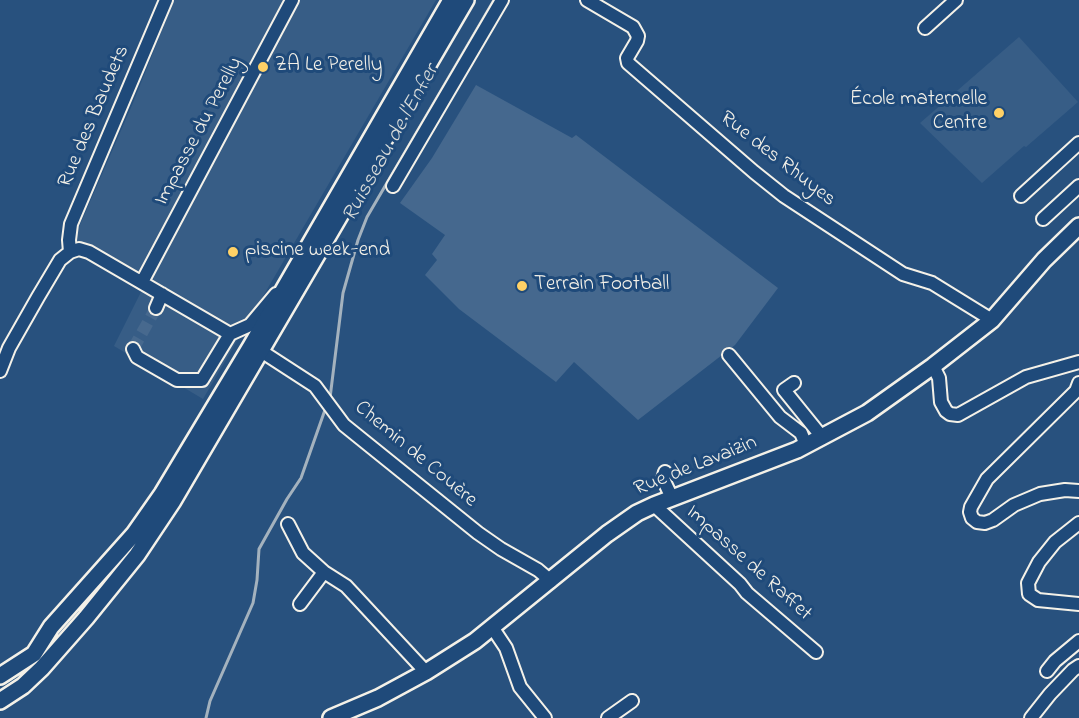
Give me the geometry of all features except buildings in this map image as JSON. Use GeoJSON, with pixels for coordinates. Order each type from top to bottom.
{"type":"FeatureCollection","features":[{"type":"Feature","properties":{"kind":"main road"},"geometry":{"type":"LineString","coordinates":[[0,676],[34,654],[51,627],[134,534],[162,494],[251,346],[452,0]]}},
{"type":"Feature","properties":{"kind":"main road"},"geometry":{"type":"LineString","coordinates":[[0,701],[23,686],[42,668],[86,618],[137,555],[173,501],[466,0]]}},
{"type":"Feature","properties":{"kind":"main road","name":"Rue de Lavaizin"},"geometry":{"type":"LineString","coordinates":[[331,718],[378,698],[426,672],[475,641],[607,534],[637,513],[797,450],[867,413],[992,320],[1044,260],[1079,226]]}},
{"type":"Feature","properties":{"kind":"street","name":"Rue des Baudets"},"geometry":{"type":"LineString","coordinates":[[70,252],[71,224],[166,0]]}},
{"type":"Feature","properties":{"kind":"street","name":"Impasse du Perelly"},"geometry":{"type":"LineString","coordinates":[[142,282],[292,0]]}},
{"type":"Feature","properties":{"kind":"street"},"geometry":{"type":"LineString","coordinates":[[393,186],[502,0]]}},
{"type":"Feature","properties":{"kind":"street","name":"Rue des Rhuyes"},"geometry":{"type":"LineString","coordinates":[[587,0],[633,27],[638,36],[627,58],[628,63],[784,196],[903,274],[932,283],[992,320]]}},
{"type":"Feature","properties":{"kind":"street"},"geometry":{"type":"LineString","coordinates":[[926,28],[956,0]]}},
{"type":"Feature","properties":{"kind":"street"},"geometry":{"type":"LineString","coordinates":[[1021,196],[1079,143]]}},
{"type":"Feature","properties":{"kind":"street"},"geometry":{"type":"LineString","coordinates":[[1044,219],[1079,186]]}},
{"type":"Feature","properties":{"kind":"street"},"geometry":{"type":"LineString","coordinates":[[0,371],[9,348],[60,260],[70,252],[79,249],[89,252],[230,334]]}},
{"type":"Feature","properties":{"kind":"street"},"geometry":{"type":"LineString","coordinates":[[133,349],[137,357],[177,380],[202,380],[230,334],[250,325],[292,275]]}},
{"type":"Feature","properties":{"kind":"street"},"geometry":{"type":"LineString","coordinates":[[156,308],[162,294]]}},
{"type":"Feature","properties":{"kind":"street","name":"Chemin de Couère"},"geometry":{"type":"LineString","coordinates":[[261,351],[315,386],[345,425],[478,533],[538,570],[551,581]]}},
{"type":"Feature","properties":{"kind":"street"},"geometry":{"type":"LineString","coordinates":[[729,355],[780,417],[801,433],[806,445]]}},
{"type":"Feature","properties":{"kind":"street"},"geometry":{"type":"LineString","coordinates":[[933,366],[939,378],[941,402],[946,411],[958,415],[1026,377],[1078,364]]}},
{"type":"Feature","properties":{"kind":"street"},"geometry":{"type":"LineString","coordinates":[[794,383],[784,390],[822,437]]}},
{"type":"Feature","properties":{"kind":"street"},"geometry":{"type":"LineString","coordinates":[[1079,383],[1076,391],[987,479],[970,512],[972,518],[977,522],[985,523],[1014,505],[1040,494],[1065,490],[1079,491]]}},
{"type":"Feature","properties":{"kind":"street"},"geometry":{"type":"LineString","coordinates":[[665,472],[663,479],[672,498]]}},
{"type":"Feature","properties":{"kind":"street","name":"Impasse de Raffet"},"geometry":{"type":"LineString","coordinates":[[654,505],[747,593],[816,652]]}},
{"type":"Feature","properties":{"kind":"street"},"geometry":{"type":"LineString","coordinates":[[1079,523],[1054,542],[1039,562],[1028,584],[1029,594],[1038,600],[1079,604]]}},
{"type":"Feature","properties":{"kind":"street"},"geometry":{"type":"LineString","coordinates":[[288,524],[303,553],[324,572],[346,586],[426,672]]}},
{"type":"Feature","properties":{"kind":"street"},"geometry":{"type":"LineString","coordinates":[[300,604],[324,572]]}},
{"type":"Feature","properties":{"kind":"street"},"geometry":{"type":"LineString","coordinates":[[492,627],[506,648],[520,687],[545,718]]}},
{"type":"Feature","properties":{"kind":"street"},"geometry":{"type":"LineString","coordinates":[[1047,671],[1055,661],[1079,641]]}},
{"type":"Feature","properties":{"kind":"street"},"geometry":{"type":"LineString","coordinates":[[1031,718],[1050,694],[1079,666]]}},
{"type":"Feature","properties":{"kind":"street"},"geometry":{"type":"LineString","coordinates":[[608,718],[632,701]]}},
{"type":"Feature","properties":{"kind":"shaded area","name":"ZA Le Perelly"},"geometry":{"type":"Polygon","coordinates":[[[174,0],[436,0],[203,399],[114,346],[142,290],[69,250],[133,103],[174,0]]]}},
{"type":"Feature","properties":{"kind":"shaded area","name":"École maternelle Centre"},"geometry":{"type":"Polygon","coordinates":[[[1019,37],[1078,102],[982,183],[920,123],[1019,37]]]}},
{"type":"Feature","properties":{"kind":"shaded area"},"geometry":{"type":"Polygon","coordinates":[[[476,85],[572,138],[576,135],[778,288],[735,345],[638,420],[574,362],[556,382],[459,309],[425,275],[437,260],[432,254],[445,235],[400,203],[432,158],[476,85]]]}},
{"type":"Feature","properties":{"kind":"waterway","name":"Ruisseau de l'Enfer"},"geometry":{"type":"LineString","coordinates":[[330,398],[343,293],[367,217],[494,0]]}},
{"type":"Feature","properties":{"kind":"waterway","name":"Ruisseau de l'Enfer"},"geometry":{"type":"LineString","coordinates":[[206,718],[210,701],[253,603],[259,549],[301,478],[326,407]]}},
{"type":"Feature","properties":{"kind":"tunnel"},"geometry":{"type":"LineString","coordinates":[[133,349],[156,308]]}},
{"type":"Feature","properties":{"kind":"place","name":"ZA Le Perelly"},"geometry":{"type":"Point","coordinates":[263,67]}},
{"type":"Feature","properties":{"kind":"place","name":"École maternelle Centre"},"geometry":{"type":"Point","coordinates":[999,113]}},
{"type":"Feature","properties":{"kind":"place","name":"piscine week-end"},"geometry":{"type":"Point","coordinates":[233,252]}},
{"type":"Feature","properties":{"kind":"place","name":"Terrain Football"},"geometry":{"type":"Point","coordinates":[522,286]}}]}
